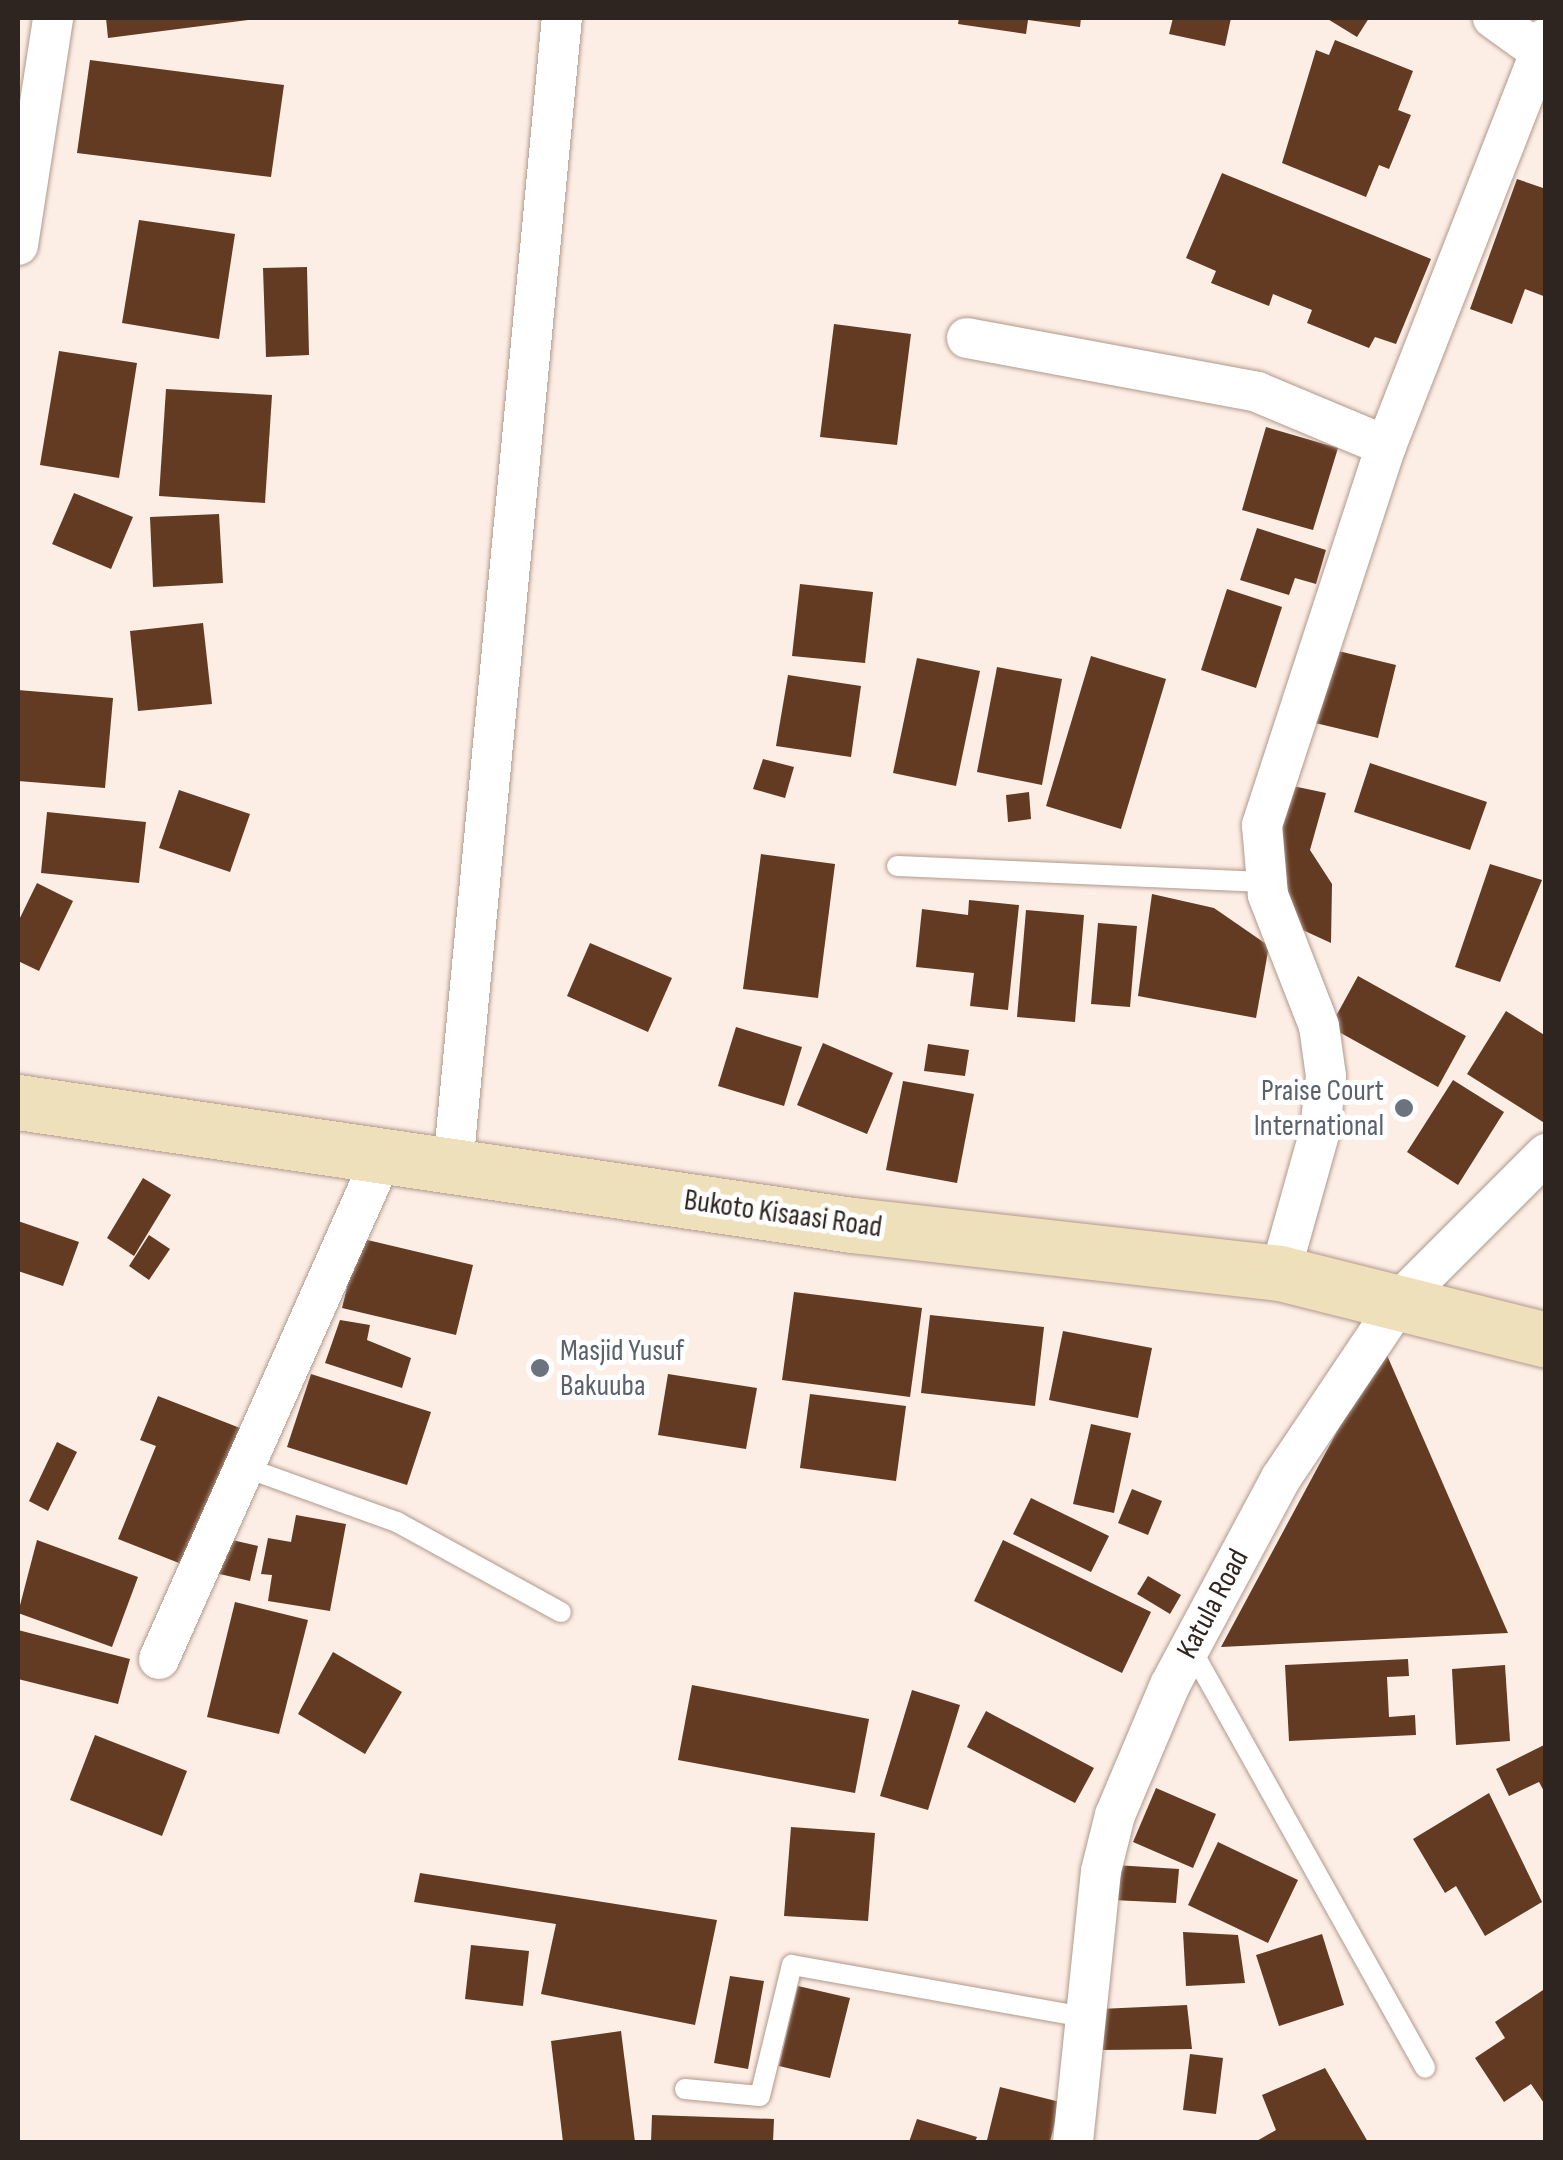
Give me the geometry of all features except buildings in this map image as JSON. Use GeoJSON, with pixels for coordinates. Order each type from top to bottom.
{"type":"FeatureCollection","features":[{"type":"Feature","properties":{"kind":"main road","name":"Bukoto Kisaasi Road"},"geometry":{"type":"LineString","coordinates":[[18,1102],[852,1225],[1280,1274],[1402,1298],[1546,1340]]}},
{"type":"Feature","properties":{"kind":"street"},"geometry":{"type":"LineString","coordinates":[[18,245],[52,18]]}},
{"type":"Feature","properties":{"kind":"street"},"geometry":{"type":"LineString","coordinates":[[453,1166],[562,18]]}},
{"type":"Feature","properties":{"kind":"street"},"geometry":{"type":"LineString","coordinates":[[1280,1274],[1320,1131],[1326,1076],[1320,1026],[1264,882],[1262,825],[1386,446],[1542,44],[1494,18]]}},
{"type":"Feature","properties":{"kind":"street"},"geometry":{"type":"LineString","coordinates":[[968,338],[1257,392],[1386,446]]}},
{"type":"Feature","properties":{"kind":"street","name":"Katula Road"},"geometry":{"type":"LineString","coordinates":[[1073,2142],[1083,2016],[1115,1815],[1190,1646],[1281,1478],[1402,1298],[1546,1154]]}},
{"type":"Feature","properties":{"kind":"street"},"geometry":{"type":"LineString","coordinates":[[159,1659],[383,1155]]}},
{"type":"Feature","properties":{"kind":"lane"},"geometry":{"type":"LineString","coordinates":[[897,866],[1264,882]]}},
{"type":"Feature","properties":{"kind":"lane"},"geometry":{"type":"LineString","coordinates":[[244,1467],[397,1522],[561,1612]]}},
{"type":"Feature","properties":{"kind":"lane"},"geometry":{"type":"LineString","coordinates":[[1190,1646],[1425,2068]]}},
{"type":"Feature","properties":{"kind":"lane"},"geometry":{"type":"LineString","coordinates":[[685,2089],[760,2096],[792,1966],[1083,2016]]}},
{"type":"Feature","properties":{"kind":"place","name":"Praise Court International"},"geometry":{"type":"Point","coordinates":[1404,1108]}},
{"type":"Feature","properties":{"kind":"place","name":"Masjid Yusuf Bakuuba"},"geometry":{"type":"Point","coordinates":[540,1368]}}]}
